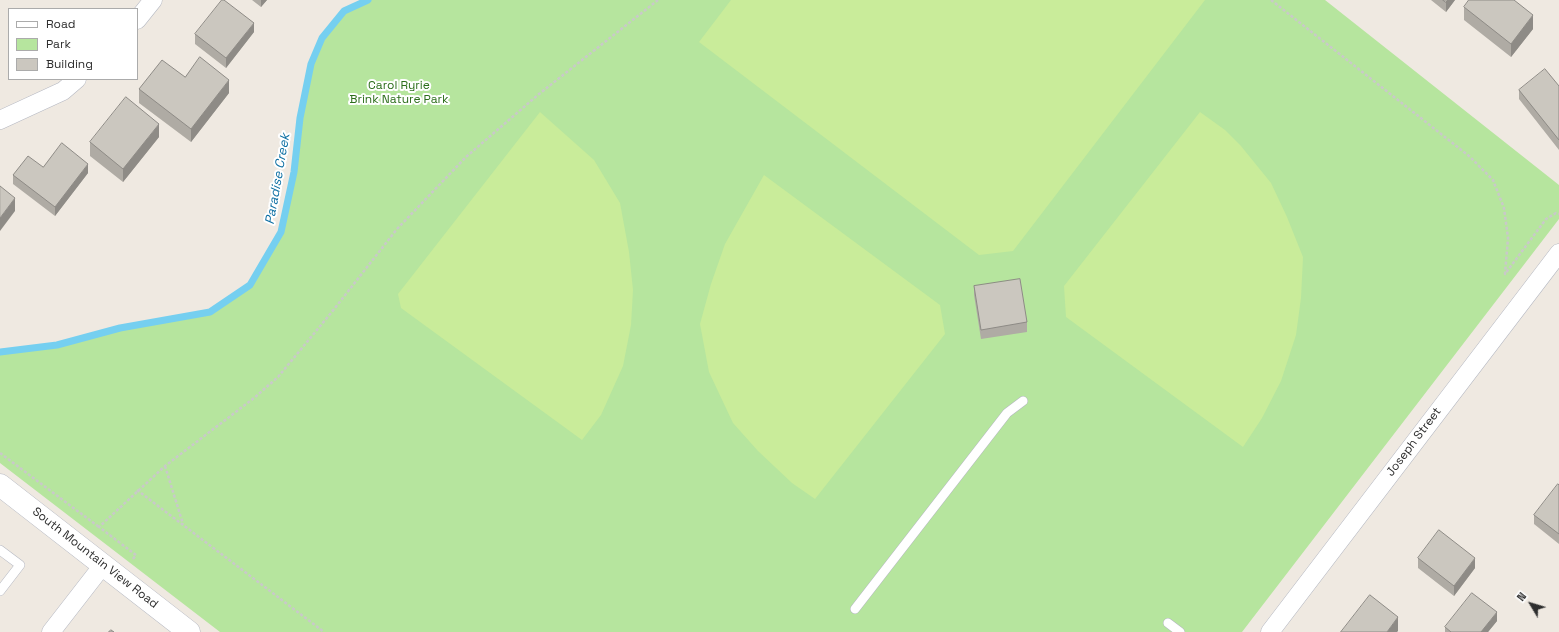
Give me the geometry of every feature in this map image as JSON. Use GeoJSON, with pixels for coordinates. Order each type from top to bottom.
{"type":"FeatureCollection","features":[{"type":"Feature","properties":{"kind":"street"},"geometry":{"type":"LineString","coordinates":[[138,19],[153,0]]}},
{"type":"Feature","properties":{"kind":"street"},"geometry":{"type":"LineString","coordinates":[[0,120],[63,91],[76,80]]}},
{"type":"Feature","properties":{"kind":"street","name":"Joseph Street"},"geometry":{"type":"LineString","coordinates":[[1270,632],[1559,253]]}},
{"type":"Feature","properties":{"kind":"street","name":"South Mountain View Road"},"geometry":{"type":"LineString","coordinates":[[0,485],[189,632]]}},
{"type":"Feature","properties":{"kind":"street"},"geometry":{"type":"LineString","coordinates":[[50,632],[111,571]]}},
{"type":"Feature","properties":{"kind":"lane"},"geometry":{"type":"LineString","coordinates":[[855,609],[1007,413],[1023,401]]}},
{"type":"Feature","properties":{"kind":"lane"},"geometry":{"type":"LineString","coordinates":[[0,550],[20,565],[0,592]]}},
{"type":"Feature","properties":{"kind":"lane"},"geometry":{"type":"LineString","coordinates":[[1168,623],[1180,632]]}},
{"type":"Feature","properties":{"kind":"path"},"geometry":{"type":"LineString","coordinates":[[99,527],[164,466],[254,398],[278,377],[331,313],[397,229],[466,157],[539,94],[658,0]]}},
{"type":"Feature","properties":{"kind":"path"},"geometry":{"type":"LineString","coordinates":[[1271,0],[1469,156],[1493,180],[1504,208],[1508,238],[1505,274],[1546,219],[1556,213],[1559,214]]}},
{"type":"Feature","properties":{"kind":"path"},"geometry":{"type":"LineString","coordinates":[[0,453],[136,555],[111,571]]}},
{"type":"Feature","properties":{"kind":"path"},"geometry":{"type":"LineString","coordinates":[[164,466],[183,526]]}},
{"type":"Feature","properties":{"kind":"path"},"geometry":{"type":"LineString","coordinates":[[137,490],[324,632]]}},
{"type":"Feature","properties":{"kind":"green space","name":"Carol Ryrie Brink Nature Park"},"geometry":{"type":"Polygon","coordinates":[[[368,0],[1325,0],[1559,185],[1559,219],[1242,632],[220,632],[0,463],[0,352],[57,345],[120,328],[210,312],[250,285],[281,232],[294,172],[300,118],[311,64],[322,38],[344,11],[368,0]]]}},
{"type":"Feature","properties":{"kind":"green space"},"geometry":{"type":"Polygon","coordinates":[[[731,0],[1205,0],[1013,251],[979,255],[699,42],[731,0]]]}},
{"type":"Feature","properties":{"kind":"green space"},"geometry":{"type":"Polygon","coordinates":[[[540,112],[594,160],[620,203],[629,252],[633,290],[631,325],[623,366],[601,415],[582,440],[401,308],[398,294],[540,112]]]}},
{"type":"Feature","properties":{"kind":"green space"},"geometry":{"type":"Polygon","coordinates":[[[1200,112],[1225,130],[1241,146],[1271,183],[1303,257],[1301,298],[1296,335],[1281,381],[1262,418],[1243,447],[1066,317],[1064,286],[1200,112]]]}},
{"type":"Feature","properties":{"kind":"green space"},"geometry":{"type":"Polygon","coordinates":[[[764,175],[940,305],[945,334],[815,499],[792,483],[758,451],[733,423],[709,372],[700,324],[711,284],[725,244],[764,175]]]}},
{"type":"Feature","properties":{"kind":"building"},"geometry":{"type":"Polygon","coordinates":[[[222,0],[254,23],[226,58],[195,34],[222,0]]]}},
{"type":"Feature","properties":{"kind":"building"},"geometry":{"type":"Polygon","coordinates":[[[1469,0],[1514,0],[1533,15],[1511,44],[1464,7],[1469,0]]]}},
{"type":"Feature","properties":{"kind":"building"},"geometry":{"type":"Polygon","coordinates":[[[200,57],[229,80],[191,129],[139,89],[162,60],[185,77],[200,57]]]}},
{"type":"Feature","properties":{"kind":"building"},"geometry":{"type":"Polygon","coordinates":[[[1545,69],[1559,86],[1559,140],[1519,90],[1545,69]]]}},
{"type":"Feature","properties":{"kind":"building"},"geometry":{"type":"Polygon","coordinates":[[[126,97],[159,124],[123,169],[90,142],[126,97]]]}},
{"type":"Feature","properties":{"kind":"building"},"geometry":{"type":"Polygon","coordinates":[[[62,143],[88,164],[55,207],[13,175],[28,156],[43,167],[62,143]]]}},
{"type":"Feature","properties":{"kind":"building"},"geometry":{"type":"Polygon","coordinates":[[[0,186],[15,198],[0,218],[0,186]]]}},
{"type":"Feature","properties":{"kind":"building"},"geometry":{"type":"Polygon","coordinates":[[[1020,279],[1027,322],[981,330],[974,286],[1020,279]]]}},
{"type":"Feature","properties":{"kind":"building"},"geometry":{"type":"Polygon","coordinates":[[[1558,484],[1559,485],[1559,534],[1534,515],[1558,484]]]}},
{"type":"Feature","properties":{"kind":"building"},"geometry":{"type":"Polygon","coordinates":[[[1439,530],[1475,558],[1454,586],[1418,558],[1439,530]]]}},
{"type":"Feature","properties":{"kind":"building"},"geometry":{"type":"Polygon","coordinates":[[[1472,593],[1497,612],[1481,632],[1451,632],[1445,627],[1472,593]]]}},
{"type":"Feature","properties":{"kind":"building"},"geometry":{"type":"Polygon","coordinates":[[[1370,595],[1398,617],[1387,632],[1341,632],[1370,595]]]}},
{"type":"Feature","properties":{"kind":"waterway","name":"Paradise Creek"},"geometry":{"type":"LineString","coordinates":[[0,352],[57,345],[120,328],[210,312],[250,285],[281,232],[294,172],[300,118],[311,64],[322,38],[344,11],[368,0]]}}]}
